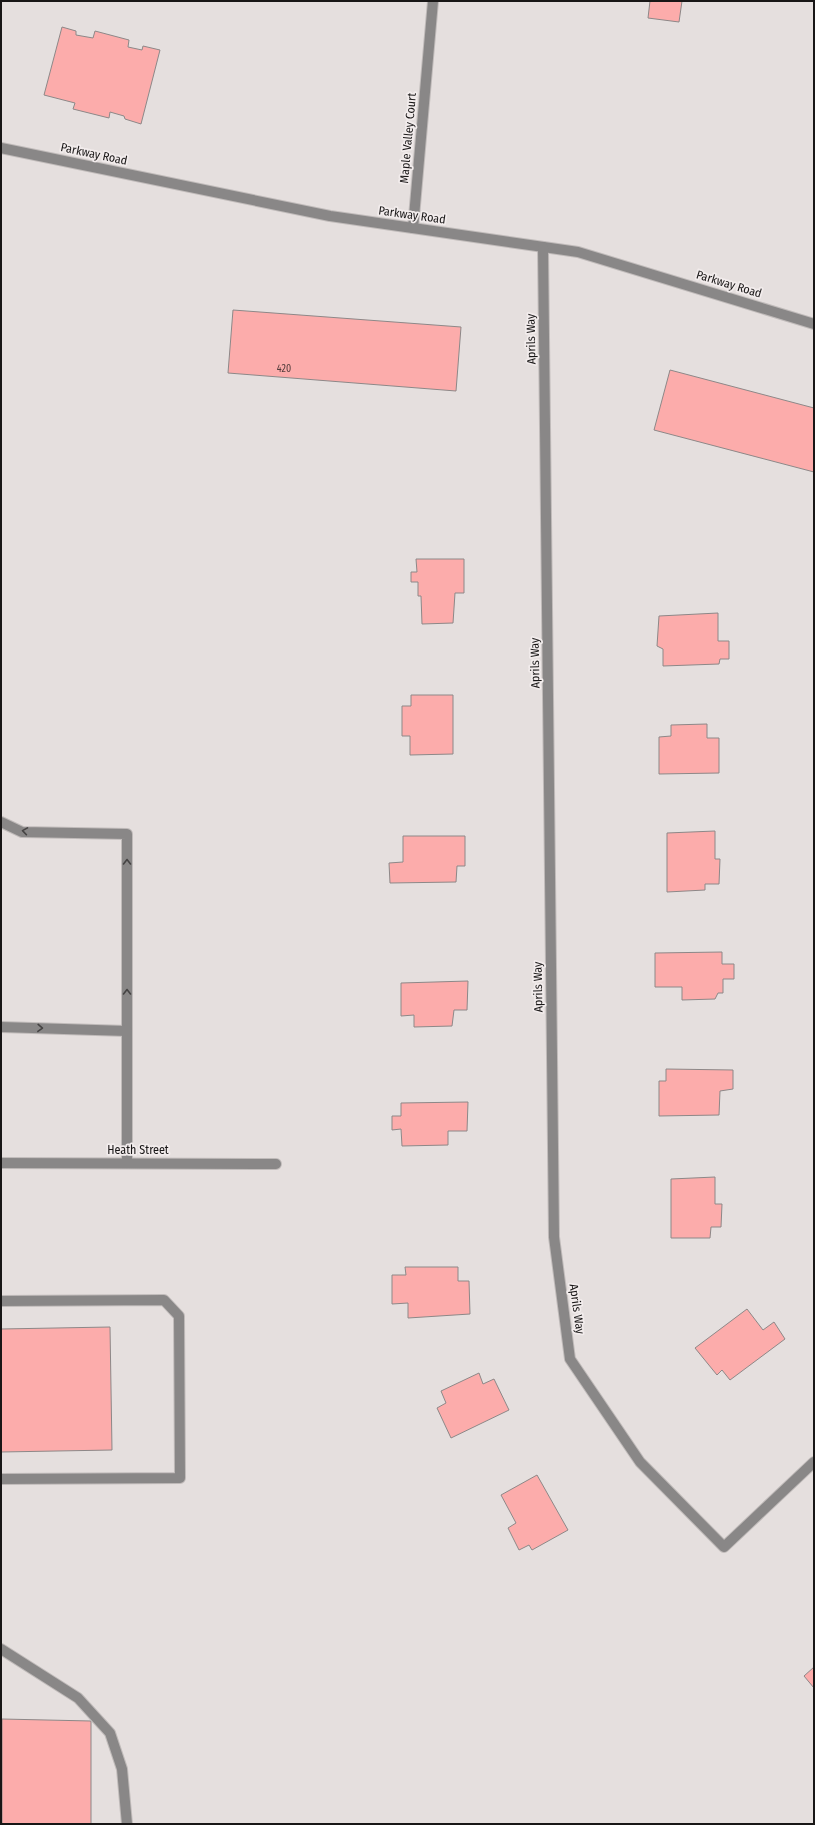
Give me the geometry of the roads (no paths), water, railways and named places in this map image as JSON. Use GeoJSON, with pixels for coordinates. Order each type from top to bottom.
{"type":"FeatureCollection","features":[{"type":"Feature","properties":{"kind":"street","name":"Maple Valley Court"},"geometry":{"type":"LineString","coordinates":[[413,228],[433,1]]}},
{"type":"Feature","properties":{"kind":"street","name":"Parkway Road"},"geometry":{"type":"LineString","coordinates":[[1,148],[330,216],[578,252],[814,324]]}},
{"type":"Feature","properties":{"kind":"street","name":"Aprils Way"},"geometry":{"type":"LineString","coordinates":[[543,247],[554,1237],[570,1359],[640,1462],[724,1547],[814,1462]]}},
{"type":"Feature","properties":{"kind":"street"},"geometry":{"type":"LineString","coordinates":[[1,822],[22,832],[127,834],[127,1164]]}},
{"type":"Feature","properties":{"kind":"street"},"geometry":{"type":"LineString","coordinates":[[1,1027],[127,1030]]}},
{"type":"Feature","properties":{"kind":"street","name":"Heath Street"},"geometry":{"type":"LineString","coordinates":[[1,1163],[276,1164]]}},
{"type":"Feature","properties":{"kind":"street"},"geometry":{"type":"LineString","coordinates":[[1,1301],[164,1300],[179,1316],[180,1478],[1,1479]]}},
{"type":"Feature","properties":{"kind":"street"},"geometry":{"type":"LineString","coordinates":[[1,1648],[78,1698],[110,1733],[122,1769],[127,1824]]}}]}
